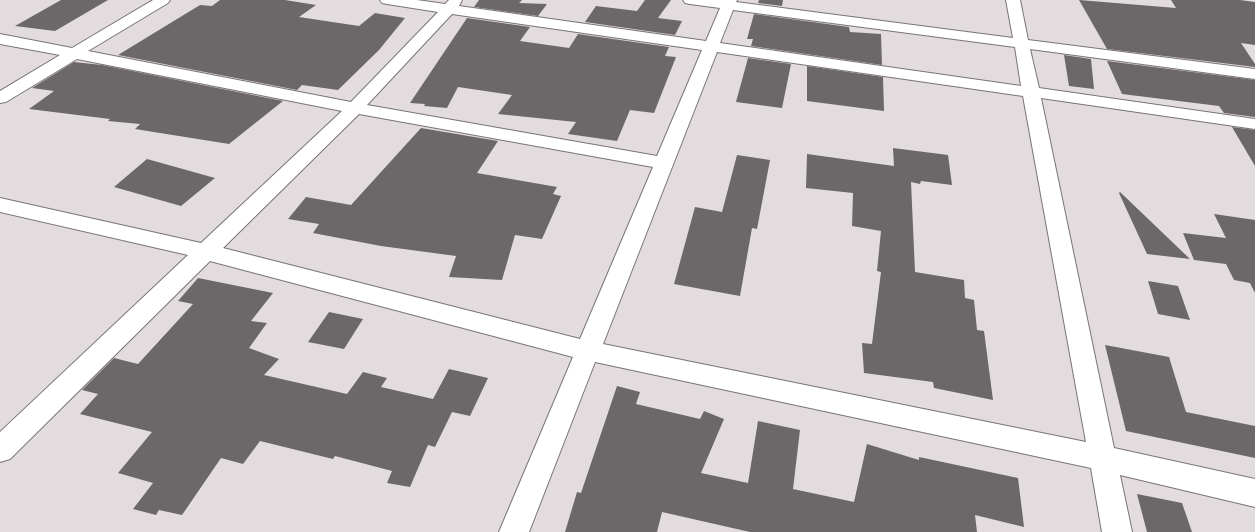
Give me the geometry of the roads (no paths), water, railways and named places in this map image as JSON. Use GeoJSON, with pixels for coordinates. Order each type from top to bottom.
{"type":"FeatureCollection","features":[{"type":"Feature","properties":{"kind":"street"},"geometry":{"type":"LineString","coordinates":[[0,98],[163,0]]}},
{"type":"Feature","properties":{"kind":"street"},"geometry":{"type":"LineString","coordinates":[[387,0],[452,4],[711,47],[1255,124]]}},
{"type":"Feature","properties":{"kind":"street"},"geometry":{"type":"LineString","coordinates":[[690,0],[729,3],[1022,44],[1255,74]]}},
{"type":"Feature","properties":{"kind":"street"},"geometry":{"type":"LineString","coordinates":[[1013,0],[1101,458],[1117,532]]}},
{"type":"Feature","properties":{"kind":"street"},"geometry":{"type":"LineString","coordinates":[[514,532],[589,351],[729,3]]}},
{"type":"Feature","properties":{"kind":"street"},"geometry":{"type":"LineString","coordinates":[[0,450],[355,108],[452,4]]}},
{"type":"Feature","properties":{"kind":"street"},"geometry":{"type":"LineString","coordinates":[[0,39],[355,108],[664,163]]}},
{"type":"Feature","properties":{"kind":"street"},"geometry":{"type":"LineString","coordinates":[[0,205],[207,252],[589,351],[1101,458],[1255,493]]}}]}
